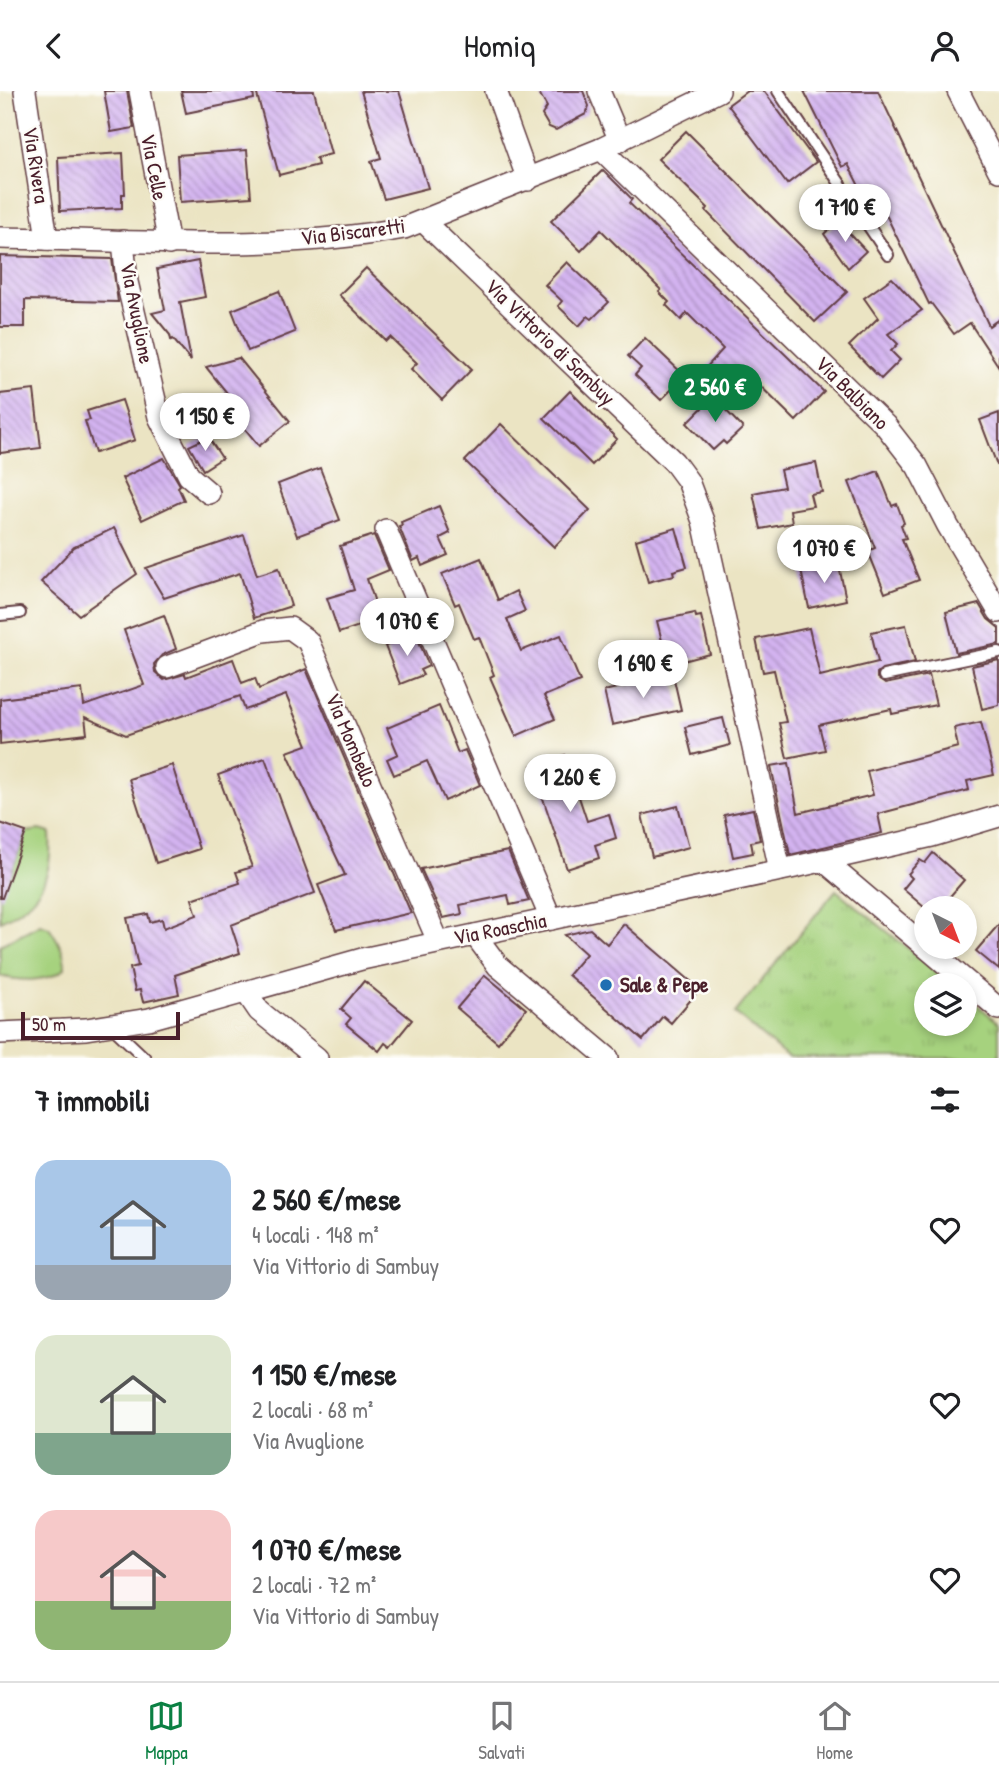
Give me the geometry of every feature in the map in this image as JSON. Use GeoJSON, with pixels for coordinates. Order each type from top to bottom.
{"type":"FeatureCollection","features":[{"type":"Feature","properties":{"kind":"street","name":"Via Rivera"},"geometry":{"type":"LineString","coordinates":[[25,91],[47,239]]}},
{"type":"Feature","properties":{"kind":"street","name":"Via Celle"},"geometry":{"type":"LineString","coordinates":[[140,91],[169,244]]}},
{"type":"Feature","properties":{"kind":"street"},"geometry":{"type":"LineString","coordinates":[[496,91],[528,180]]}},
{"type":"Feature","properties":{"kind":"street"},"geometry":{"type":"LineString","coordinates":[[599,91],[610,145]]}},
{"type":"Feature","properties":{"kind":"street","name":"Via Biscaretti"},"geometry":{"type":"LineString","coordinates":[[0,238],[169,244],[268,241],[376,233],[404,228],[610,145],[719,91]]}},
{"type":"Feature","properties":{"kind":"street"},"geometry":{"type":"LineString","coordinates":[[958,91],[999,171]]}},
{"type":"Feature","properties":{"kind":"street","name":"Via Balbiano"},"geometry":{"type":"LineString","coordinates":[[610,145],[885,425],[918,466],[948,526],[999,612]]}},
{"type":"Feature","properties":{"kind":"street","name":"Via Vittorio di Sambuy"},"geometry":{"type":"LineString","coordinates":[[423,221],[674,461],[688,481],[703,521],[780,870]]}},
{"type":"Feature","properties":{"kind":"street","name":"Via Avuglione"},"geometry":{"type":"LineString","coordinates":[[124,241],[127,282],[159,417],[189,475],[209,493]]}},
{"type":"Feature","properties":{"kind":"street"},"geometry":{"type":"LineString","coordinates":[[386,530],[551,919]]}},
{"type":"Feature","properties":{"kind":"street","name":"Via Mombello"},"geometry":{"type":"LineString","coordinates":[[167,667],[263,631],[290,628],[308,641],[438,941]]}},
{"type":"Feature","properties":{"kind":"street","name":"Via Roaschia"},"geometry":{"type":"LineString","coordinates":[[0,1033],[110,1025],[149,1019],[362,959],[932,836],[999,816]]}},
{"type":"Feature","properties":{"kind":"street"},"geometry":{"type":"LineString","coordinates":[[823,860],[999,1010]]}},
{"type":"Feature","properties":{"kind":"street"},"geometry":{"type":"LineString","coordinates":[[475,935],[498,966],[608,1058]]}},
{"type":"Feature","properties":{"kind":"street"},"geometry":{"type":"LineString","coordinates":[[246,992],[259,1011],[317,1058]]}},
{"type":"Feature","properties":{"kind":"lane"},"geometry":{"type":"LineString","coordinates":[[778,91],[888,255]]}},
{"type":"Feature","properties":{"kind":"lane"},"geometry":{"type":"LineString","coordinates":[[0,615],[20,614]]}},
{"type":"Feature","properties":{"kind":"lane"},"geometry":{"type":"LineString","coordinates":[[884,676],[999,652]]}},
{"type":"Feature","properties":{"kind":"lane"},"geometry":{"type":"LineString","coordinates":[[110,1025],[145,1058]]}},
{"type":"Feature","properties":{"kind":"green space"},"geometry":{"type":"Polygon","coordinates":[[[40,830],[50,833],[49,862],[42,886],[26,906],[0,921],[0,869],[11,873],[26,832],[40,830]]]}},
{"type":"Feature","properties":{"kind":"green space"},"geometry":{"type":"Polygon","coordinates":[[[836,890],[914,953],[914,959],[921,959],[938,973],[914,973],[914,1036],[977,1036],[977,1005],[999,1023],[999,1058],[788,1058],[735,1013],[836,890]]]}},
{"type":"Feature","properties":{"kind":"green space"},"geometry":{"type":"Polygon","coordinates":[[[40,924],[49,927],[55,937],[62,951],[65,968],[43,978],[25,980],[0,976],[0,945],[40,924]]]}},
{"type":"Feature","properties":{"kind":"building"},"geometry":{"type":"Polygon","coordinates":[[[104,91],[127,91],[134,128],[111,132],[104,91]]]}},
{"type":"Feature","properties":{"kind":"building"},"geometry":{"type":"Polygon","coordinates":[[[181,91],[253,91],[254,99],[186,113],[181,91]]]}},
{"type":"Feature","properties":{"kind":"building"},"geometry":{"type":"Polygon","coordinates":[[[256,91],[314,91],[331,154],[316,158],[318,165],[279,175],[256,91]]]}},
{"type":"Feature","properties":{"kind":"building"},"geometry":{"type":"Polygon","coordinates":[[[361,91],[399,91],[428,188],[384,199],[371,161],[381,158],[361,91]]]}},
{"type":"Feature","properties":{"kind":"building"},"geometry":{"type":"Polygon","coordinates":[[[538,91],[583,91],[589,106],[586,114],[556,130],[549,127],[542,115],[547,107],[538,91]]]}},
{"type":"Feature","properties":{"kind":"building"},"geometry":{"type":"Polygon","coordinates":[[[747,91],[764,91],[816,162],[787,184],[728,105],[747,91]]]}},
{"type":"Feature","properties":{"kind":"building"},"geometry":{"type":"Polygon","coordinates":[[[804,91],[878,91],[989,326],[999,319],[999,367],[970,323],[954,334],[931,303],[929,304],[878,198],[867,202],[848,164],[842,167],[804,91]]]}},
{"type":"Feature","properties":{"kind":"building"},"geometry":{"type":"Polygon","coordinates":[[[686,131],[847,292],[815,322],[658,159],[686,131]]]}},
{"type":"Feature","properties":{"kind":"building"},"geometry":{"type":"Polygon","coordinates":[[[247,150],[251,197],[180,202],[177,155],[247,150]]]}},
{"type":"Feature","properties":{"kind":"building"},"geometry":{"type":"Polygon","coordinates":[[[123,153],[125,194],[122,194],[122,208],[60,211],[58,157],[123,153]]]}},
{"type":"Feature","properties":{"kind":"building"},"geometry":{"type":"Polygon","coordinates":[[[603,170],[632,199],[629,203],[824,392],[796,421],[741,367],[720,388],[703,371],[723,349],[687,313],[681,320],[666,305],[669,302],[659,292],[661,290],[601,230],[581,251],[551,221],[603,170]]]}},
{"type":"Feature","properties":{"kind":"building"},"geometry":{"type":"Polygon","coordinates":[[[838,221],[866,251],[848,268],[824,234],[838,221]]]}},
{"type":"Feature","properties":{"kind":"building"},"geometry":{"type":"Polygon","coordinates":[[[0,256],[112,259],[118,302],[25,300],[25,327],[0,327],[0,256]]]}},
{"type":"Feature","properties":{"kind":"building"},"geometry":{"type":"Polygon","coordinates":[[[198,261],[205,297],[180,302],[191,361],[173,339],[171,340],[152,313],[165,310],[157,269],[198,261]]]}},
{"type":"Feature","properties":{"kind":"building"},"geometry":{"type":"Polygon","coordinates":[[[567,262],[609,302],[592,319],[588,316],[579,326],[558,306],[562,301],[545,285],[567,262]]]}},
{"type":"Feature","properties":{"kind":"building"},"geometry":{"type":"Polygon","coordinates":[[[366,268],[472,369],[442,400],[411,369],[417,363],[390,337],[386,341],[339,295],[366,268]]]}},
{"type":"Feature","properties":{"kind":"building"},"geometry":{"type":"Polygon","coordinates":[[[892,278],[922,310],[888,334],[898,344],[891,351],[900,360],[881,379],[849,346],[878,318],[864,298],[892,278]]]}},
{"type":"Feature","properties":{"kind":"building"},"geometry":{"type":"Polygon","coordinates":[[[279,291],[295,332],[248,351],[232,310],[279,291]]]}},
{"type":"Feature","properties":{"kind":"building"},"geometry":{"type":"Polygon","coordinates":[[[645,338],[685,376],[661,400],[635,375],[641,368],[628,356],[645,338]]]}},
{"type":"Feature","properties":{"kind":"building"},"geometry":{"type":"Polygon","coordinates":[[[239,358],[290,421],[259,446],[229,409],[236,404],[206,367],[239,358]]]}},
{"type":"Feature","properties":{"kind":"building"},"geometry":{"type":"Polygon","coordinates":[[[34,390],[41,448],[0,453],[0,394],[34,390]]]}},
{"type":"Feature","properties":{"kind":"building"},"geometry":{"type":"Polygon","coordinates":[[[570,391],[617,439],[592,465],[544,418],[570,391]]]}},
{"type":"Feature","properties":{"kind":"building"},"geometry":{"type":"Polygon","coordinates":[[[713,397],[743,428],[726,444],[723,441],[713,450],[687,423],[713,397]]]}},
{"type":"Feature","properties":{"kind":"building"},"geometry":{"type":"Polygon","coordinates":[[[122,400],[135,440],[95,453],[85,421],[90,420],[87,411],[122,400]]]}},
{"type":"Feature","properties":{"kind":"building"},"geometry":{"type":"Polygon","coordinates":[[[184,401],[197,420],[178,426],[171,410],[184,401]]]}},
{"type":"Feature","properties":{"kind":"building"},"geometry":{"type":"Polygon","coordinates":[[[999,413],[999,465],[997,465],[980,420],[999,413]]]}},
{"type":"Feature","properties":{"kind":"building"},"geometry":{"type":"Polygon","coordinates":[[[501,424],[590,510],[554,547],[465,461],[501,424]]]}},
{"type":"Feature","properties":{"kind":"building"},"geometry":{"type":"Polygon","coordinates":[[[208,437],[222,458],[203,470],[189,446],[208,437]]]}},
{"type":"Feature","properties":{"kind":"building"},"geometry":{"type":"Polygon","coordinates":[[[164,458],[180,485],[178,487],[184,500],[142,520],[122,478],[164,458]]]}},
{"type":"Feature","properties":{"kind":"building"},"geometry":{"type":"Polygon","coordinates":[[[816,463],[822,492],[810,494],[813,506],[790,510],[792,523],[761,529],[753,493],[784,487],[780,470],[816,463]]]}},
{"type":"Feature","properties":{"kind":"building"},"geometry":{"type":"Polygon","coordinates":[[[320,468],[340,520],[297,536],[278,484],[320,468]]]}},
{"type":"Feature","properties":{"kind":"building"},"geometry":{"type":"Polygon","coordinates":[[[878,471],[892,506],[897,504],[904,523],[901,525],[906,538],[902,539],[919,580],[885,593],[868,551],[875,548],[849,482],[878,471]]]}},
{"type":"Feature","properties":{"kind":"building"},"geometry":{"type":"Polygon","coordinates":[[[439,506],[450,533],[440,538],[448,555],[422,566],[419,558],[413,561],[399,526],[402,525],[401,522],[439,506]]]}},
{"type":"Feature","properties":{"kind":"building"},"geometry":{"type":"Polygon","coordinates":[[[114,528],[137,574],[79,615],[41,582],[74,547],[114,528]]]}},
{"type":"Feature","properties":{"kind":"building"},"geometry":{"type":"Polygon","coordinates":[[[676,528],[687,567],[673,571],[674,575],[648,582],[636,540],[676,528]]]}},
{"type":"Feature","properties":{"kind":"building"},"geometry":{"type":"Polygon","coordinates":[[[244,535],[257,575],[279,568],[291,606],[254,618],[240,573],[164,598],[146,568],[244,535]]]}},
{"type":"Feature","properties":{"kind":"building"},"geometry":{"type":"Polygon","coordinates":[[[374,535],[389,570],[367,579],[379,614],[371,622],[339,633],[327,598],[354,590],[340,546],[374,535]]]}},
{"type":"Feature","properties":{"kind":"building"},"geometry":{"type":"Polygon","coordinates":[[[481,558],[498,600],[516,591],[525,611],[507,619],[521,651],[561,635],[580,681],[544,696],[555,719],[516,736],[490,677],[494,675],[479,637],[474,639],[459,603],[455,605],[442,574],[481,558]]]}},
{"type":"Feature","properties":{"kind":"building"},"geometry":{"type":"Polygon","coordinates":[[[838,561],[846,600],[809,608],[801,570],[838,561]]]}},
{"type":"Feature","properties":{"kind":"building"},"geometry":{"type":"Polygon","coordinates":[[[979,604],[988,619],[999,628],[999,644],[956,653],[946,612],[979,604]]]}},
{"type":"Feature","properties":{"kind":"building"},"geometry":{"type":"Polygon","coordinates":[[[695,613],[696,617],[701,616],[710,654],[668,665],[657,621],[695,613]]]}},
{"type":"Feature","properties":{"kind":"building"},"geometry":{"type":"Polygon","coordinates":[[[164,615],[176,649],[162,655],[154,664],[155,672],[164,680],[185,674],[186,677],[233,659],[242,683],[255,678],[259,689],[306,669],[411,913],[336,930],[318,885],[345,875],[287,752],[307,745],[286,695],[245,710],[240,696],[126,735],[85,717],[87,734],[0,744],[0,699],[82,689],[84,706],[144,685],[124,630],[164,615]]]}},
{"type":"Feature","properties":{"kind":"building"},"geometry":{"type":"Polygon","coordinates":[[[906,625],[915,662],[882,669],[877,673],[877,678],[885,684],[929,675],[936,705],[892,714],[891,709],[819,725],[825,750],[787,758],[779,723],[786,722],[774,670],[763,672],[756,639],[809,628],[820,676],[878,662],[871,632],[906,625]]]}},
{"type":"Feature","properties":{"kind":"building"},"geometry":{"type":"Polygon","coordinates":[[[416,634],[429,666],[420,670],[423,675],[400,684],[385,646],[416,634]]]}},
{"type":"Feature","properties":{"kind":"building"},"geometry":{"type":"Polygon","coordinates":[[[999,660],[999,705],[982,709],[972,666],[999,660]]]}},
{"type":"Feature","properties":{"kind":"building"},"geometry":{"type":"Polygon","coordinates":[[[673,675],[681,710],[612,725],[604,691],[673,675]]]}},
{"type":"Feature","properties":{"kind":"building"},"geometry":{"type":"Polygon","coordinates":[[[439,706],[458,753],[465,750],[480,785],[445,801],[427,761],[394,775],[387,759],[398,754],[387,728],[439,706]]]}},
{"type":"Feature","properties":{"kind":"building"},"geometry":{"type":"Polygon","coordinates":[[[723,718],[730,745],[692,755],[685,727],[723,718]]]}},
{"type":"Feature","properties":{"kind":"building"},"geometry":{"type":"Polygon","coordinates":[[[981,722],[994,775],[967,781],[969,790],[878,814],[882,833],[790,855],[771,766],[789,763],[798,813],[873,795],[867,771],[958,747],[954,728],[981,722]]]}},
{"type":"Feature","properties":{"kind":"building"},"geometry":{"type":"Polygon","coordinates":[[[565,755],[587,821],[609,814],[616,838],[595,845],[599,858],[567,869],[532,766],[565,755]]]}},
{"type":"Feature","properties":{"kind":"building"},"geometry":{"type":"Polygon","coordinates":[[[265,758],[315,893],[231,925],[240,953],[175,975],[179,994],[143,1002],[140,990],[135,991],[130,968],[138,966],[127,918],[148,914],[150,922],[162,919],[164,928],[197,915],[192,899],[240,883],[236,872],[252,867],[218,775],[265,758]]]}},
{"type":"Feature","properties":{"kind":"building"},"geometry":{"type":"Polygon","coordinates":[[[172,765],[199,849],[156,863],[129,779],[172,765]]]}},
{"type":"Feature","properties":{"kind":"building"},"geometry":{"type":"Polygon","coordinates":[[[678,806],[689,847],[652,857],[642,815],[678,806]]]}},
{"type":"Feature","properties":{"kind":"building"},"geometry":{"type":"Polygon","coordinates":[[[753,809],[760,840],[751,842],[753,853],[733,857],[724,815],[753,809]]]}},
{"type":"Feature","properties":{"kind":"building"},"geometry":{"type":"Polygon","coordinates":[[[0,823],[26,832],[2,898],[0,898],[0,823]]]}},
{"type":"Feature","properties":{"kind":"building"},"geometry":{"type":"Polygon","coordinates":[[[508,851],[529,901],[510,905],[508,895],[460,905],[462,914],[443,918],[421,869],[508,851]]]}},
{"type":"Feature","properties":{"kind":"building"},"geometry":{"type":"Polygon","coordinates":[[[933,853],[964,880],[950,896],[914,896],[914,898],[903,889],[912,878],[908,874],[920,860],[925,863],[933,853]]]}},
{"type":"Feature","properties":{"kind":"building"},"geometry":{"type":"Polygon","coordinates":[[[624,924],[700,989],[671,1023],[663,1016],[643,1040],[568,975],[586,954],[565,935],[590,929],[607,944],[624,924]]]}},
{"type":"Feature","properties":{"kind":"building"},"geometry":{"type":"Polygon","coordinates":[[[999,924],[999,970],[977,950],[999,924]]]}},
{"type":"Feature","properties":{"kind":"building"},"geometry":{"type":"Polygon","coordinates":[[[485,975],[526,1009],[498,1043],[457,1008],[485,975]]]}},
{"type":"Feature","properties":{"kind":"building"},"geometry":{"type":"Polygon","coordinates":[[[364,981],[412,1020],[390,1047],[385,1043],[379,1051],[346,1024],[351,1018],[341,1009],[364,981]]]}},
{"type":"Feature","properties":{"kind":"place","name":"Sale & Pepe"},"geometry":{"type":"Point","coordinates":[606,985]}}]}
